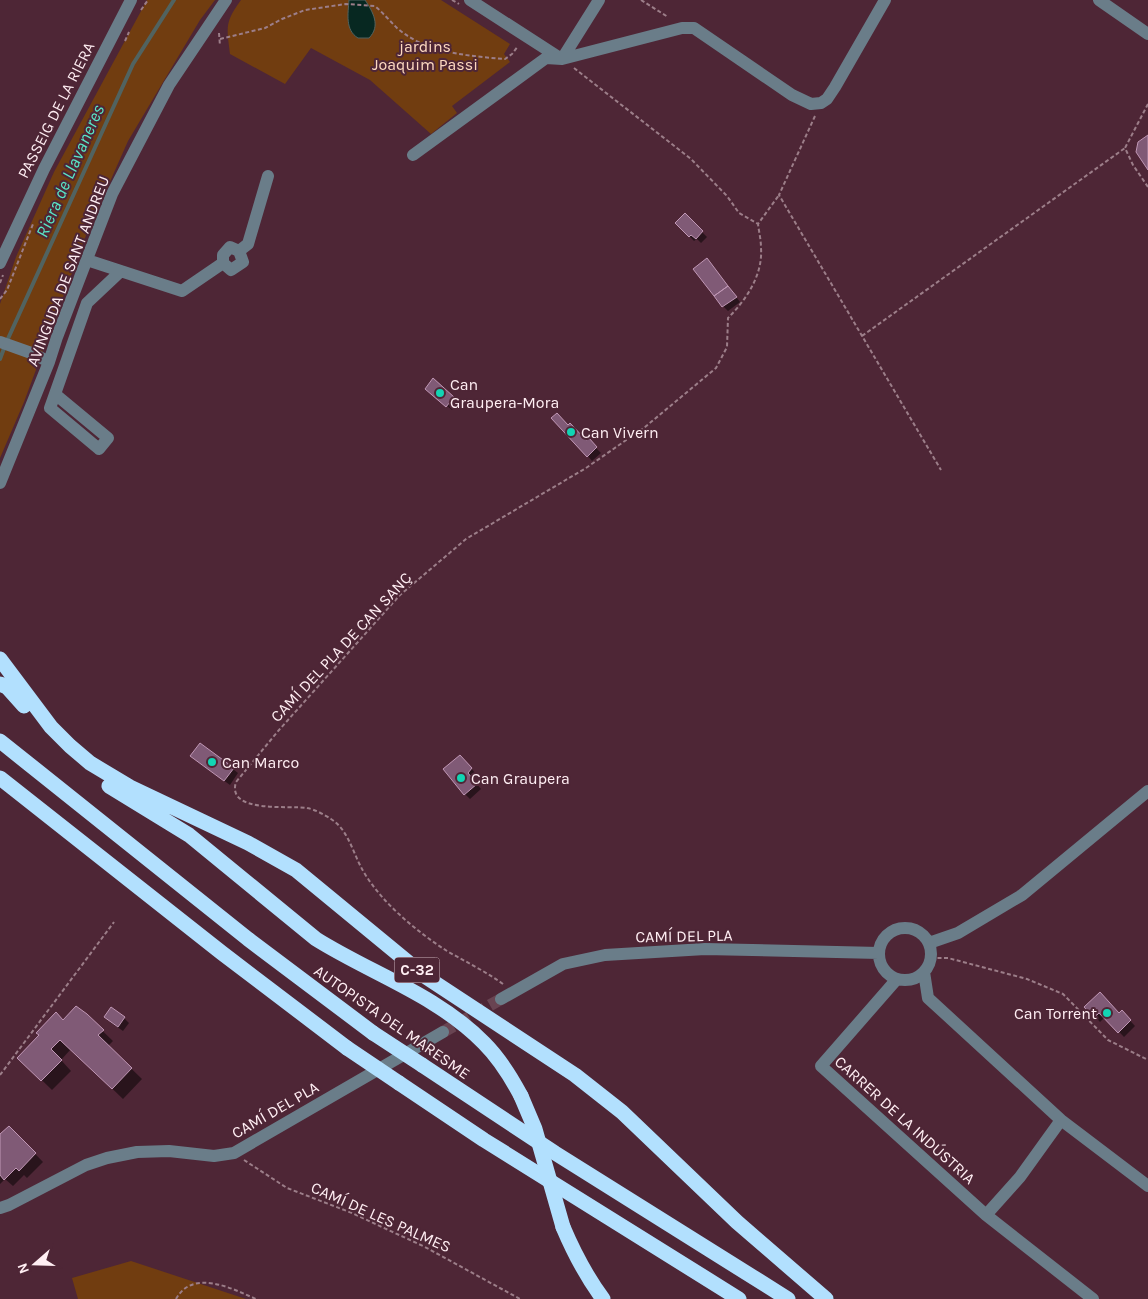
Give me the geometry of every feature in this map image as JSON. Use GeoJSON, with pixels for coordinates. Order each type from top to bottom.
{"type":"FeatureCollection","features":[{"type":"Feature","properties":{"kind":"highway","name":"C-32"},"geometry":{"type":"LineString","coordinates":[[0,659],[51,727],[90,763],[130,787],[248,843],[296,870],[426,977],[567,1069],[622,1112],[738,1222],[826,1299]]}},
{"type":"Feature","properties":{"kind":"highway","name":"C-32"},"geometry":{"type":"LineString","coordinates":[[2,684],[53,744],[96,779],[188,836],[316,939],[439,1006],[485,1044],[500,1062],[521,1096],[535,1129],[563,1227],[587,1278],[603,1299]]}},
{"type":"Feature","properties":{"kind":"highway","name":"AUTOPISTA DEL MARESME"},"geometry":{"type":"LineString","coordinates":[[0,741],[248,939],[373,1033],[555,1153],[788,1299]]}},
{"type":"Feature","properties":{"kind":"highway"},"geometry":{"type":"LineString","coordinates":[[0,778],[207,941],[348,1048],[484,1140],[739,1299]]}},
{"type":"Feature","properties":{"kind":"street","name":"PASSEIG DE LA RIERA"},"geometry":{"type":"LineString","coordinates":[[0,263],[44,169],[131,0]]}},
{"type":"Feature","properties":{"kind":"street","name":"AVINGUDA DE SANT ANDREU"},"geometry":{"type":"LineString","coordinates":[[0,483],[49,362],[112,194],[169,85],[226,0]]}},
{"type":"Feature","properties":{"kind":"street"},"geometry":{"type":"LineString","coordinates":[[470,0],[562,59]]}},
{"type":"Feature","properties":{"kind":"street"},"geometry":{"type":"LineString","coordinates":[[562,59],[599,0]]}},
{"type":"Feature","properties":{"kind":"street"},"geometry":{"type":"LineString","coordinates":[[413,155],[546,58],[562,59],[682,28],[694,28],[792,95],[811,104],[821,103],[835,87],[885,0]]}},
{"type":"Feature","properties":{"kind":"street"},"geometry":{"type":"LineString","coordinates":[[1099,0],[1112,4],[1148,34]]}},
{"type":"Feature","properties":{"kind":"street"},"geometry":{"type":"LineString","coordinates":[[87,260],[182,291],[223,263],[223,256],[230,247],[239,251],[248,244],[268,176]]}},
{"type":"Feature","properties":{"kind":"street"},"geometry":{"type":"LineString","coordinates":[[55,394],[108,438],[99,449],[50,408],[87,303],[120,271]]}},
{"type":"Feature","properties":{"kind":"street"},"geometry":{"type":"LineString","coordinates":[[0,342],[34,354],[49,362]]}},
{"type":"Feature","properties":{"kind":"street"},"geometry":{"type":"LineString","coordinates":[[929,944],[958,933],[1022,895],[1148,791]]}},
{"type":"Feature","properties":{"kind":"street"},"geometry":{"type":"LineString","coordinates":[[908,928],[916,931],[929,944],[931,958],[924,972],[917,978],[908,980],[897,979],[889,975],[883,968],[879,953],[881,944],[886,936],[899,929],[908,928]]}},
{"type":"Feature","properties":{"kind":"street","name":"CAMÍ DEL PLA"},"geometry":{"type":"LineString","coordinates":[[501,999],[563,964],[605,955],[705,949],[879,953]]}},
{"type":"Feature","properties":{"kind":"street"},"geometry":{"type":"LineString","coordinates":[[924,972],[928,998],[1061,1120],[1148,1186]]}},
{"type":"Feature","properties":{"kind":"street","name":"CARRER DE LA INDÚSTRIA"},"geometry":{"type":"LineString","coordinates":[[897,979],[821,1066],[986,1216],[1093,1299]]}},
{"type":"Feature","properties":{"kind":"street","name":"CAMÍ DEL PLA"},"geometry":{"type":"LineString","coordinates":[[0,1208],[86,1165],[107,1158],[136,1152],[169,1151],[214,1156],[234,1153],[443,1032]]}},
{"type":"Feature","properties":{"kind":"street"},"geometry":{"type":"LineString","coordinates":[[986,1216],[1020,1177],[1061,1120]]}},
{"type":"Feature","properties":{"kind":"path"},"geometry":{"type":"LineString","coordinates":[[641,0],[668,18]]}},
{"type":"Feature","properties":{"kind":"path"},"geometry":{"type":"LineString","coordinates":[[220,39],[264,28],[282,18],[305,10],[346,4],[376,6],[398,29],[419,42],[446,52],[505,58],[512,54],[525,36]]}},
{"type":"Feature","properties":{"kind":"path"},"geometry":{"type":"LineString","coordinates":[[562,59],[691,159],[727,196],[739,213],[758,224],[779,195],[821,103]]}},
{"type":"Feature","properties":{"kind":"path"},"geometry":{"type":"LineString","coordinates":[[862,336],[1125,148],[1148,104]]}},
{"type":"Feature","properties":{"kind":"path"},"geometry":{"type":"LineString","coordinates":[[1125,148],[1133,165],[1148,187]]}},
{"type":"Feature","properties":{"kind":"path"},"geometry":{"type":"LineString","coordinates":[[779,195],[941,470]]}},
{"type":"Feature","properties":{"kind":"path","name":"CAMÍ DEL PLA DE CAN SANÇ"},"geometry":{"type":"LineString","coordinates":[[513,992],[492,976],[446,950],[411,924],[383,898],[362,869],[345,832],[332,820],[309,808],[259,806],[243,801],[237,796],[234,789],[236,782],[279,730],[400,595],[466,539],[586,468],[645,427],[716,368],[726,347],[728,318],[739,307],[757,278],[762,250],[758,224]]}},
{"type":"Feature","properties":{"kind":"path"},"geometry":{"type":"LineString","coordinates":[[0,1075],[114,922]]}},
{"type":"Feature","properties":{"kind":"path"},"geometry":{"type":"LineString","coordinates":[[931,958],[957,960],[1027,980],[1062,994],[1108,1040],[1148,1060]]}},
{"type":"Feature","properties":{"kind":"path","name":"CAMÍ DE LES PALMES"},"geometry":{"type":"LineString","coordinates":[[234,1153],[286,1188],[352,1214],[425,1247],[520,1299]]}},
{"type":"Feature","properties":{"kind":"path"},"geometry":{"type":"LineString","coordinates":[[176,1299],[180,1292],[198,1282],[207,1282],[233,1289],[256,1299]]}},
{"type":"Feature","properties":{"kind":"green space"},"geometry":{"type":"Polygon","coordinates":[[[147,0],[215,0],[200,20],[128,141],[85,238],[24,402],[0,458],[0,304],[16,257],[54,172],[147,0]]]}},
{"type":"Feature","properties":{"kind":"green space","name":"jardins Joaquim Passi"},"geometry":{"type":"Polygon","coordinates":[[[241,0],[441,0],[510,44],[504,54],[510,62],[452,106],[457,113],[431,134],[370,80],[311,48],[285,84],[230,54],[228,38],[229,20],[241,0]]]}},
{"type":"Feature","properties":{"kind":"green space"},"geometry":{"type":"Polygon","coordinates":[[[131,1261],[246,1299],[78,1299],[72,1278],[131,1261]]]}},
{"type":"Feature","properties":{"kind":"shaded area"},"geometry":{"type":"Polygon","coordinates":[[[349,0],[365,0],[371,9],[375,29],[369,38],[358,38],[351,31],[348,21],[349,0]]]}},
{"type":"Feature","properties":{"kind":"building"},"geometry":{"type":"Polygon","coordinates":[[[1148,135],[1148,170],[1136,152],[1138,142],[1148,135]]]}},
{"type":"Feature","properties":{"kind":"building"},"geometry":{"type":"Polygon","coordinates":[[[685,213],[703,231],[696,239],[691,235],[689,237],[675,223],[685,213]]]}},
{"type":"Feature","properties":{"kind":"building"},"geometry":{"type":"Polygon","coordinates":[[[707,258],[728,286],[714,296],[693,269],[707,258]]]}},
{"type":"Feature","properties":{"kind":"building"},"geometry":{"type":"Polygon","coordinates":[[[728,286],[737,297],[722,307],[714,296],[728,286]]]}},
{"type":"Feature","properties":{"kind":"building","name":"Can Graupera-Mora"},"geometry":{"type":"Polygon","coordinates":[[[433,378],[454,397],[446,407],[425,389],[433,378]]]}},
{"type":"Feature","properties":{"kind":"building","name":"Can Vivern"},"geometry":{"type":"Polygon","coordinates":[[[557,413],[568,425],[570,423],[586,440],[589,438],[597,447],[587,457],[551,418],[557,413]]]}},
{"type":"Feature","properties":{"kind":"building","name":"Can Marco"},"geometry":{"type":"Polygon","coordinates":[[[200,743],[234,768],[224,781],[190,756],[200,743]]]}},
{"type":"Feature","properties":{"kind":"building","name":"Can Graupera"},"geometry":{"type":"Polygon","coordinates":[[[460,755],[472,768],[468,773],[477,784],[464,795],[443,769],[460,755]]]}},
{"type":"Feature","properties":{"kind":"building","name":"Can Torrent"},"geometry":{"type":"Polygon","coordinates":[[[1100,992],[1119,1013],[1122,1010],[1131,1020],[1118,1033],[1099,1013],[1094,1018],[1084,1007],[1100,992]]]}},
{"type":"Feature","properties":{"kind":"building"},"geometry":{"type":"Polygon","coordinates":[[[76,1006],[104,1030],[98,1035],[132,1068],[112,1089],[60,1040],[51,1049],[62,1060],[41,1081],[17,1058],[39,1035],[36,1033],[56,1012],[63,1020],[76,1006]]]}},
{"type":"Feature","properties":{"kind":"building"},"geometry":{"type":"Polygon","coordinates":[[[111,1007],[125,1017],[118,1027],[104,1017],[111,1007]]]}},
{"type":"Feature","properties":{"kind":"building"},"geometry":{"type":"Polygon","coordinates":[[[9,1126],[36,1153],[19,1171],[16,1168],[4,1180],[0,1175],[0,1134],[9,1126]]]}},
{"type":"Feature","properties":{"kind":"waterway","name":"Riera de Llavaneres"},"geometry":{"type":"LineString","coordinates":[[0,359],[133,64],[174,0]]}},
{"type":"Feature","properties":{"kind":"tunnel"},"geometry":{"type":"LineString","coordinates":[[443,1032],[501,999]]}},
{"type":"Feature","properties":{"kind":"place","name":"Can Graupera-Mora"},"geometry":{"type":"Point","coordinates":[440,393]}},
{"type":"Feature","properties":{"kind":"place","name":"Can Vivern"},"geometry":{"type":"Point","coordinates":[571,432]}},
{"type":"Feature","properties":{"kind":"place","name":"Can Marco"},"geometry":{"type":"Point","coordinates":[212,762]}},
{"type":"Feature","properties":{"kind":"place","name":"Can Graupera"},"geometry":{"type":"Point","coordinates":[461,778]}},
{"type":"Feature","properties":{"kind":"place","name":"Can Torrent"},"geometry":{"type":"Point","coordinates":[1107,1013]}}]}
